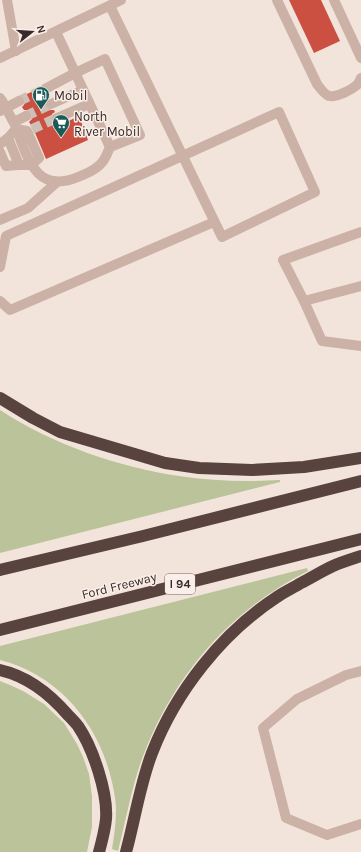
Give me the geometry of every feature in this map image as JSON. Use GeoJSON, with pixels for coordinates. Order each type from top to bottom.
{"type":"FeatureCollection","features":[{"type":"Feature","properties":{"kind":"highway"},"geometry":{"type":"LineString","coordinates":[[0,398],[60,432],[165,463],[199,468],[252,470],[304,467],[361,458]]}},
{"type":"Feature","properties":{"kind":"highway"},"geometry":{"type":"LineString","coordinates":[[0,570],[143,536],[361,481]]}},
{"type":"Feature","properties":{"kind":"highway","name":"Ford Freeway"},"geometry":{"type":"LineString","coordinates":[[0,630],[361,539]]}},
{"type":"Feature","properties":{"kind":"highway"},"geometry":{"type":"LineString","coordinates":[[126,852],[141,790],[152,753],[166,721],[180,697],[198,672],[242,623],[278,596],[333,566],[361,556]]}},
{"type":"Feature","properties":{"kind":"highway"},"geometry":{"type":"LineString","coordinates":[[0,670],[22,677],[45,692],[61,706],[78,726],[96,764],[106,801],[106,819],[99,852]]}},
{"type":"Feature","properties":{"kind":"street"},"geometry":{"type":"LineString","coordinates":[[7,0],[16,51]]}},
{"type":"Feature","properties":{"kind":"street"},"geometry":{"type":"LineString","coordinates":[[0,58],[120,0]]}},
{"type":"Feature","properties":{"kind":"street"},"geometry":{"type":"LineString","coordinates":[[277,0],[317,84],[322,91],[329,96],[335,96],[351,90],[361,78]]}},
{"type":"Feature","properties":{"kind":"street"},"geometry":{"type":"LineString","coordinates":[[334,0],[361,58]]}},
{"type":"Feature","properties":{"kind":"street"},"geometry":{"type":"LineString","coordinates":[[0,267],[6,236],[183,156],[279,112],[315,192],[222,237],[214,222],[183,156],[110,6]]}},
{"type":"Feature","properties":{"kind":"street"},"geometry":{"type":"LineString","coordinates":[[56,32],[110,147]]}},
{"type":"Feature","properties":{"kind":"street"},"geometry":{"type":"LineString","coordinates":[[0,98],[3,101],[3,109],[15,126],[31,165],[47,180],[57,182],[68,181],[86,174],[98,168],[105,159],[110,147],[140,135],[105,59],[45,89]]}},
{"type":"Feature","properties":{"kind":"street"},"geometry":{"type":"LineString","coordinates":[[51,104],[83,90]]}},
{"type":"Feature","properties":{"kind":"street"},"geometry":{"type":"LineString","coordinates":[[3,109],[19,101]]}},
{"type":"Feature","properties":{"kind":"street"},"geometry":{"type":"LineString","coordinates":[[57,118],[89,104]]}},
{"type":"Feature","properties":{"kind":"street"},"geometry":{"type":"LineString","coordinates":[[0,144],[8,138],[15,126],[26,116]]}},
{"type":"Feature","properties":{"kind":"street"},"geometry":{"type":"LineString","coordinates":[[0,152],[6,166],[31,165],[39,158],[30,130],[15,126]]}},
{"type":"Feature","properties":{"kind":"street"},"geometry":{"type":"LineString","coordinates":[[8,138],[19,165]]}},
{"type":"Feature","properties":{"kind":"street"},"geometry":{"type":"LineString","coordinates":[[0,220],[28,208],[57,182]]}},
{"type":"Feature","properties":{"kind":"street"},"geometry":{"type":"LineString","coordinates":[[0,301],[10,310],[214,222]]}},
{"type":"Feature","properties":{"kind":"street"},"geometry":{"type":"LineString","coordinates":[[361,232],[283,260],[304,300],[322,341],[361,346]]}},
{"type":"Feature","properties":{"kind":"street"},"geometry":{"type":"LineString","coordinates":[[304,300],[361,286]]}},
{"type":"Feature","properties":{"kind":"street"},"geometry":{"type":"LineString","coordinates":[[361,671],[346,675],[297,699],[263,728],[286,818],[327,835],[361,824]]}},
{"type":"Feature","properties":{"kind":"green space"},"geometry":{"type":"Polygon","coordinates":[[[0,410],[41,433],[63,443],[133,467],[179,476],[204,479],[242,481],[280,480],[280,482],[0,553],[0,410]]]}},
{"type":"Feature","properties":{"kind":"green space"},"geometry":{"type":"Polygon","coordinates":[[[307,568],[308,571],[281,586],[256,603],[233,622],[192,667],[175,691],[160,718],[142,759],[134,784],[118,851],[112,849],[116,820],[115,800],[106,761],[97,741],[86,722],[73,705],[58,690],[41,677],[21,667],[0,660],[0,646],[307,568]]]}},
{"type":"Feature","properties":{"kind":"green space"},"geometry":{"type":"Polygon","coordinates":[[[0,681],[23,691],[44,704],[64,723],[77,744],[89,774],[92,796],[92,827],[87,852],[0,852],[0,681]]]}},
{"type":"Feature","properties":{"kind":"building"},"geometry":{"type":"Polygon","coordinates":[[[289,0],[321,0],[340,41],[314,53],[289,0]]]}},
{"type":"Feature","properties":{"kind":"building"},"geometry":{"type":"Polygon","coordinates":[[[39,88],[39,92],[41,94],[47,95],[49,98],[46,100],[45,107],[50,110],[54,110],[55,112],[51,117],[53,123],[60,125],[79,116],[88,140],[46,159],[29,122],[32,119],[32,113],[29,110],[24,110],[22,107],[25,102],[25,98],[23,96],[39,88]]]}},
{"type":"Feature","properties":{"kind":"tunnel"},"geometry":{"type":"LineString","coordinates":[[19,101],[45,89]]}},
{"type":"Feature","properties":{"kind":"tunnel"},"geometry":{"type":"LineString","coordinates":[[26,116],[51,104]]}},
{"type":"Feature","properties":{"kind":"tunnel"},"geometry":{"type":"LineString","coordinates":[[32,129],[57,118]]}},
{"type":"Feature","properties":{"kind":"place","name":"Mobil"},"geometry":{"type":"Point","coordinates":[41,110]}},
{"type":"Feature","properties":{"kind":"place","name":"North River Mobil"},"geometry":{"type":"Point","coordinates":[61,138]}}]}
